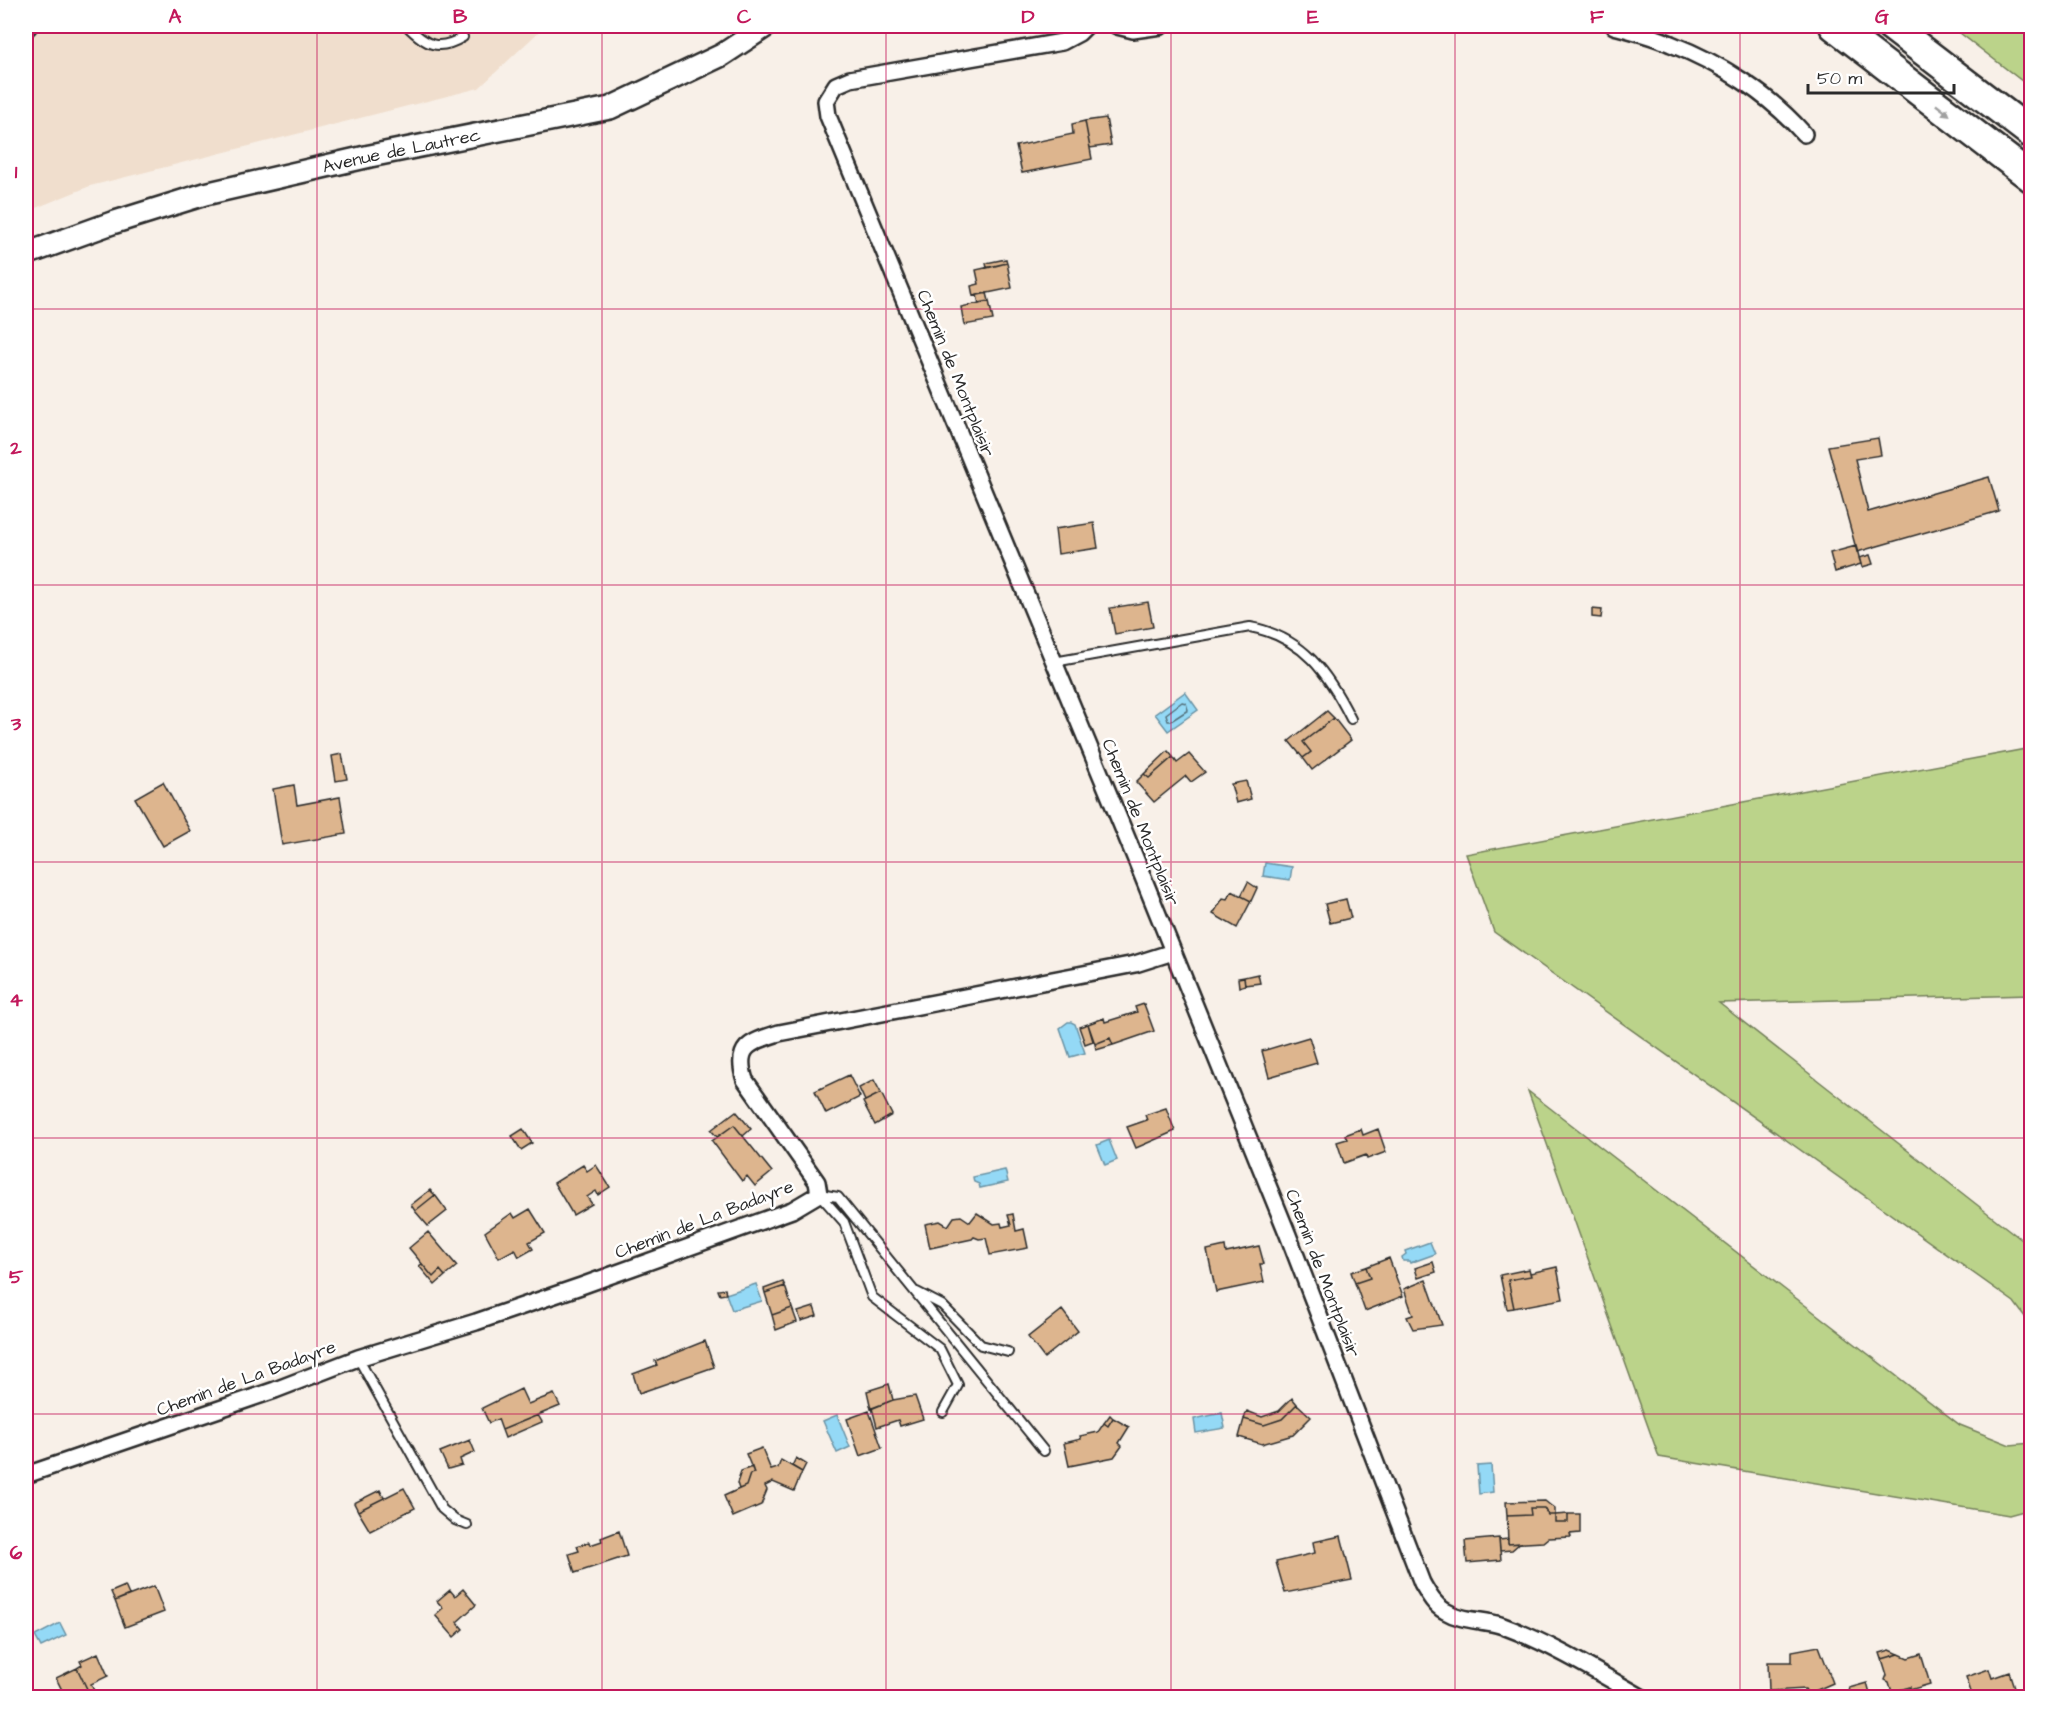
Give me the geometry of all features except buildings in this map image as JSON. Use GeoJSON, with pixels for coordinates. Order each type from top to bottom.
{"type":"FeatureCollection","features":[{"type":"Feature","properties":{"kind":"highway"},"geometry":{"type":"LineString","coordinates":[[1891,26],[2031,134]]}},
{"type":"Feature","properties":{"kind":"highway"},"geometry":{"type":"LineString","coordinates":[[1837,29],[2031,178]]}},
{"type":"Feature","properties":{"kind":"main road","name":"Avenue de Lautrec"},"geometry":{"type":"LineString","coordinates":[[26,254],[112,223],[205,194],[370,156],[610,108],[722,55],[766,26]]}},
{"type":"Feature","properties":{"kind":"street"},"geometry":{"type":"LineString","coordinates":[[26,29],[29,26]]}},
{"type":"Feature","properties":{"kind":"street","name":"Chemin de Montplaisir"},"geometry":{"type":"LineString","coordinates":[[1086,26],[1080,33],[1062,42],[850,80],[836,85],[826,101],[828,116],[1288,1235],[1422,1583],[1433,1601],[1444,1611],[1463,1619],[1500,1625],[1551,1646],[1643,1698]]}},
{"type":"Feature","properties":{"kind":"street"},"geometry":{"type":"LineString","coordinates":[[1117,26],[1132,30],[1161,26]]}},
{"type":"Feature","properties":{"kind":"street"},"geometry":{"type":"LineString","coordinates":[[1614,26],[1670,43],[1704,58],[1766,97],[1804,134]]}},
{"type":"Feature","properties":{"kind":"street","name":"Chemin de La Badayre"},"geometry":{"type":"LineString","coordinates":[[26,1475],[275,1390],[358,1358],[476,1322],[600,1279],[792,1210],[819,1194],[818,1182],[745,1080],[740,1065],[743,1052],[757,1040],[780,1033],[1135,964],[1173,952]]}},
{"type":"Feature","properties":{"kind":"lane"},"geometry":{"type":"LineString","coordinates":[[407,26],[418,37],[430,44],[441,46],[452,44],[463,37]]}},
{"type":"Feature","properties":{"kind":"lane"},"geometry":{"type":"LineString","coordinates":[[1054,662],[1250,627],[1268,630],[1309,655],[1341,699],[1351,719]]}},
{"type":"Feature","properties":{"kind":"lane"},"geometry":{"type":"LineString","coordinates":[[819,1194],[838,1197],[1044,1451]]}},
{"type":"Feature","properties":{"kind":"lane"},"geometry":{"type":"LineString","coordinates":[[819,1194],[844,1222],[872,1297],[940,1349],[958,1385],[943,1412]]}},
{"type":"Feature","properties":{"kind":"lane"},"geometry":{"type":"LineString","coordinates":[[913,1290],[942,1305],[981,1345],[1008,1352]]}},
{"type":"Feature","properties":{"kind":"lane"},"geometry":{"type":"LineString","coordinates":[[358,1358],[442,1509],[467,1526]]}},
{"type":"Feature","properties":{"kind":"shaded area"},"geometry":{"type":"Polygon","coordinates":[[[26,26],[545,26],[479,88],[90,186],[26,212],[26,26]]]}},
{"type":"Feature","properties":{"kind":"green space"},"geometry":{"type":"Polygon","coordinates":[[[1951,26],[2031,26],[2031,88],[1951,26]]]}},
{"type":"Feature","properties":{"kind":"green space"},"geometry":{"type":"Polygon","coordinates":[[[2031,748],[2031,995],[1719,1003],[2031,1247],[2031,1325],[2014,1302],[1494,932],[1466,854],[2031,748]]]}},
{"type":"Feature","properties":{"kind":"green space"},"geometry":{"type":"Polygon","coordinates":[[[1528,1091],[1960,1425],[2010,1445],[2031,1443],[2031,1509],[2009,1515],[1659,1457],[1528,1091]]]}},
{"type":"Feature","properties":{"kind":"water"},"geometry":{"type":"Polygon","coordinates":[[[1185,692],[1198,710],[1168,731],[1155,714],[1185,692]]]}},
{"type":"Feature","properties":{"kind":"water"},"geometry":{"type":"Polygon","coordinates":[[[1265,863],[1292,867],[1290,880],[1263,876],[1265,863]]]}},
{"type":"Feature","properties":{"kind":"water"},"geometry":{"type":"Polygon","coordinates":[[[1068,1022],[1075,1024],[1085,1053],[1070,1057],[1060,1028],[1068,1022]]]}},
{"type":"Feature","properties":{"kind":"water"},"geometry":{"type":"Polygon","coordinates":[[[1109,1140],[1117,1160],[1105,1165],[1097,1145],[1109,1140]]]}},
{"type":"Feature","properties":{"kind":"water"},"geometry":{"type":"Polygon","coordinates":[[[1005,1170],[1008,1182],[980,1188],[979,1184],[974,1182],[973,1177],[1005,1170]]]}},
{"type":"Feature","properties":{"kind":"water"},"geometry":{"type":"Polygon","coordinates":[[[1430,1242],[1435,1254],[1410,1263],[1403,1261],[1405,1251],[1430,1242]]]}},
{"type":"Feature","properties":{"kind":"water"},"geometry":{"type":"Polygon","coordinates":[[[756,1284],[762,1301],[732,1310],[726,1294],[756,1284]]]}},
{"type":"Feature","properties":{"kind":"water"},"geometry":{"type":"Polygon","coordinates":[[[1222,1413],[1225,1428],[1196,1433],[1194,1419],[1222,1413]]]}},
{"type":"Feature","properties":{"kind":"water"},"geometry":{"type":"Polygon","coordinates":[[[837,1415],[850,1447],[837,1453],[823,1421],[837,1415]]]}},
{"type":"Feature","properties":{"kind":"water"},"geometry":{"type":"Polygon","coordinates":[[[1491,1465],[1493,1492],[1479,1494],[1477,1466],[1491,1465]]]}},
{"type":"Feature","properties":{"kind":"water"},"geometry":{"type":"Polygon","coordinates":[[[60,1623],[66,1635],[41,1647],[35,1636],[60,1623]]]}}]}
